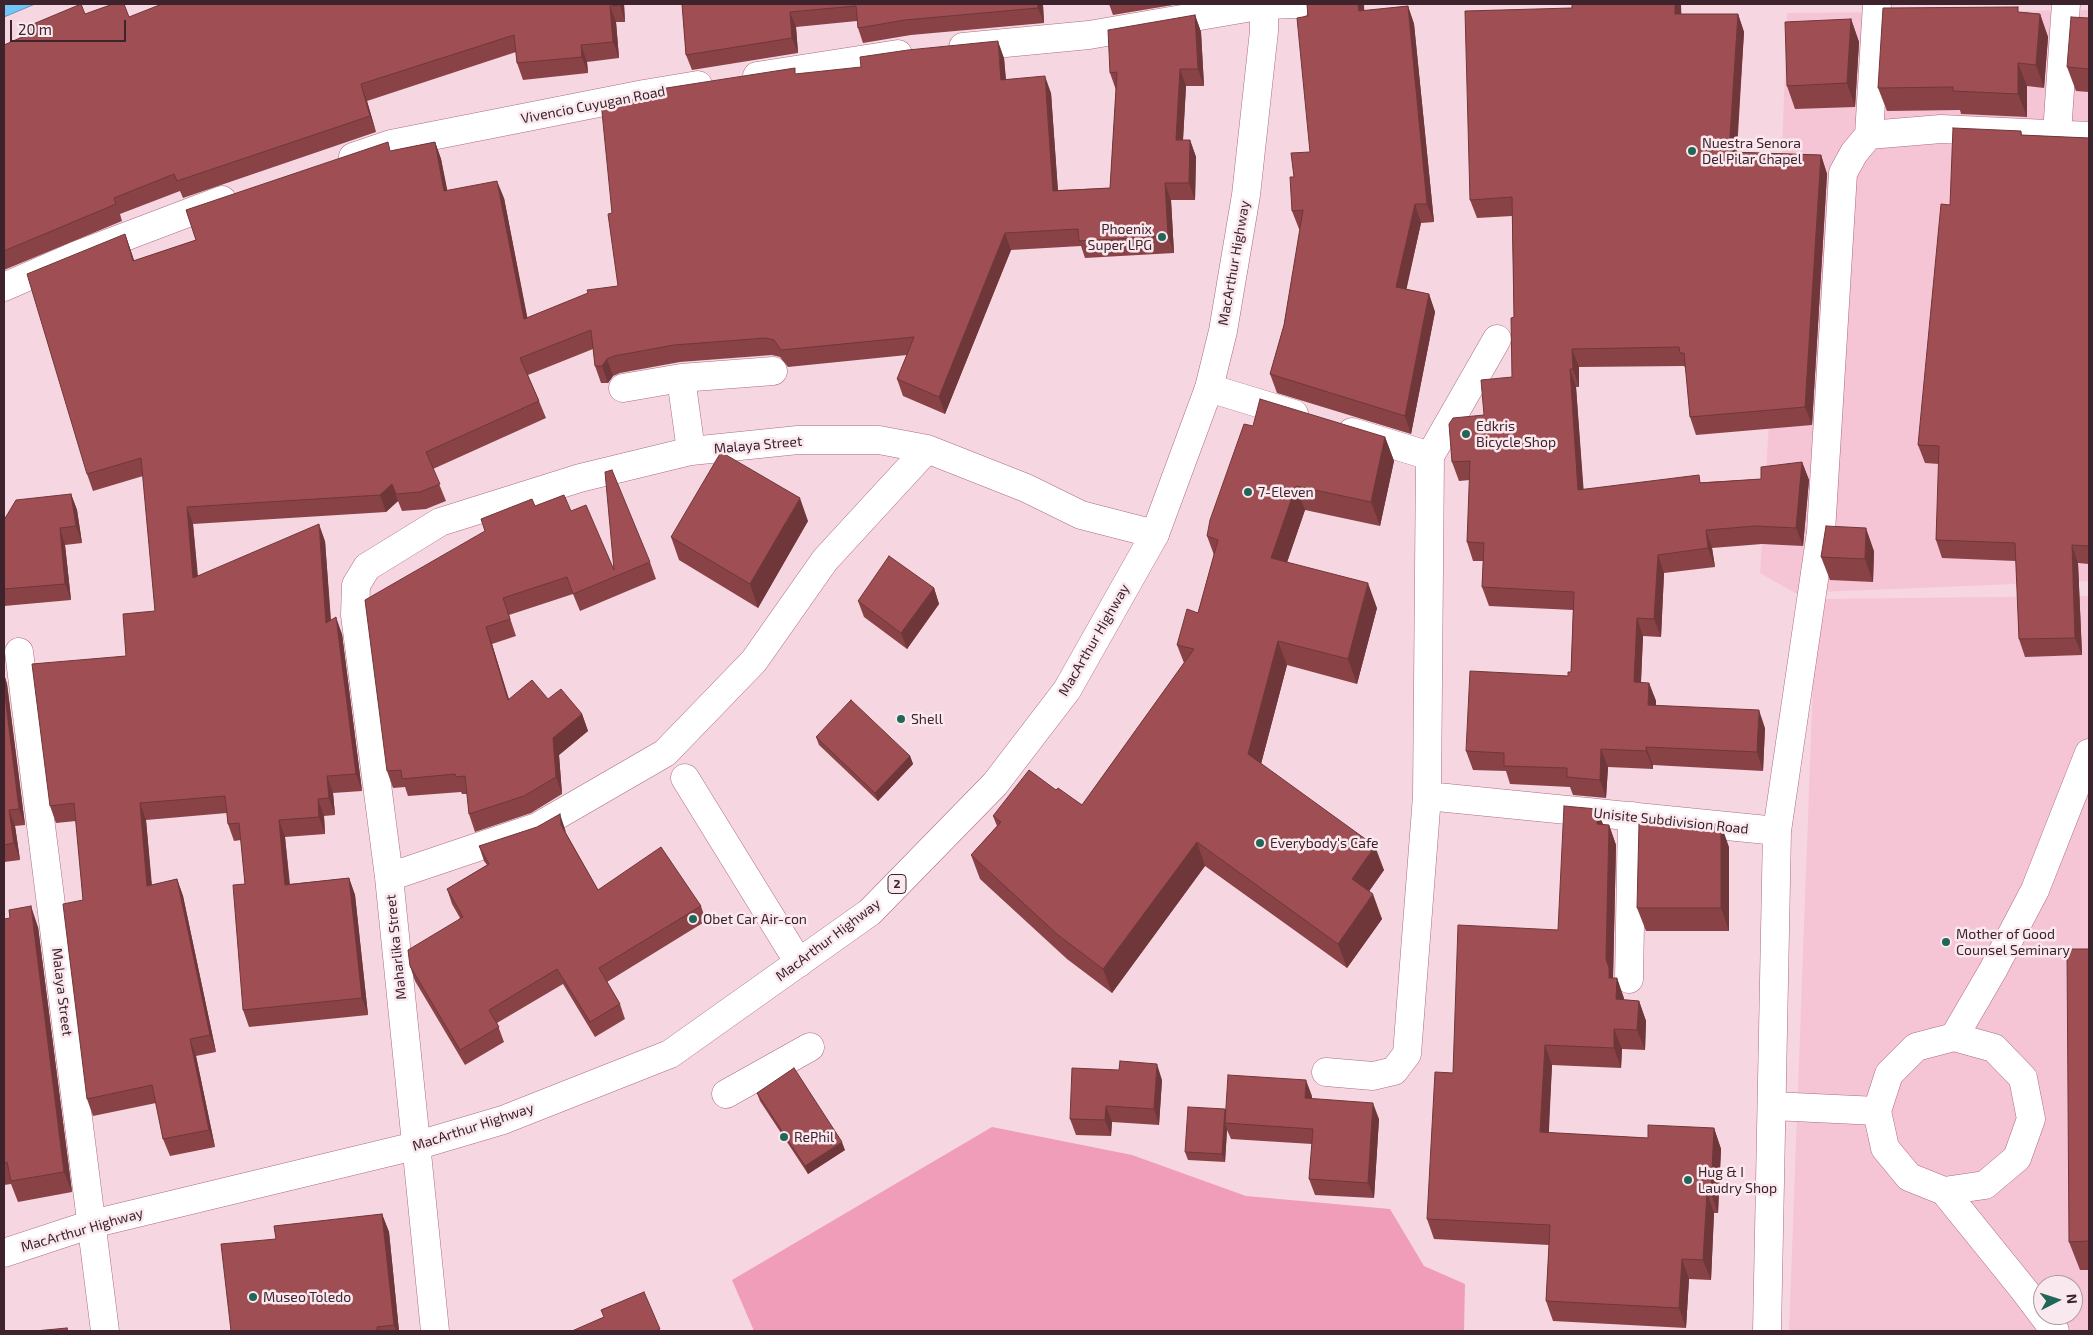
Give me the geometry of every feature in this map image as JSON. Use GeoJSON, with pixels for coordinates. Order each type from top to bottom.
{"type":"FeatureCollection","features":[{"type":"Feature","properties":{"kind":"main road","name":"Vivencio Cuyugan Road"},"geometry":{"type":"LineString","coordinates":[[325,166],[391,144],[644,94],[932,49],[1088,35],[1264,5],[1298,4]]}},
{"type":"Feature","properties":{"kind":"main road"},"geometry":{"type":"LineString","coordinates":[[1767,1331],[1777,831],[1821,532],[1842,173],[1854,153],[1869,135],[1877,4]]}},
{"type":"Feature","properties":{"kind":"main road"},"geometry":{"type":"LineString","coordinates":[[2057,133],[2066,4]]}},
{"type":"Feature","properties":{"kind":"main road","name":"MacArthur Highway"},"geometry":{"type":"LineString","coordinates":[[4,1253],[92,1224],[415,1146],[503,1120],[670,1054],[870,912],[995,784],[1067,690],[1155,534],[1209,388],[1223,331],[1246,195],[1264,31],[1264,5]]}},
{"type":"Feature","properties":{"kind":"main road"},"geometry":{"type":"LineString","coordinates":[[1869,135],[1941,129],[2089,136]]}},
{"type":"Feature","properties":{"kind":"main road"},"geometry":{"type":"LineString","coordinates":[[4,287],[86,251],[250,191]]}},
{"type":"Feature","properties":{"kind":"main road"},"geometry":{"type":"LineString","coordinates":[[1326,1072],[1373,1076],[1394,1071],[1407,1054],[1427,796],[1430,456],[1497,339]]}},
{"type":"Feature","properties":{"kind":"main road"},"geometry":{"type":"LineString","coordinates":[[623,388],[681,378],[773,371]]}},
{"type":"Feature","properties":{"kind":"main road"},"geometry":{"type":"LineString","coordinates":[[681,378],[691,451]]}},
{"type":"Feature","properties":{"kind":"main road"},"geometry":{"type":"LineString","coordinates":[[1209,388],[1430,456]]}},
{"type":"Feature","properties":{"kind":"main road","name":"Malaya Street"},"geometry":{"type":"LineString","coordinates":[[367,567],[440,522],[580,478],[691,451],[807,440],[879,440],[927,449],[1026,488],[1081,515],[1155,534]]}},
{"type":"Feature","properties":{"kind":"main road"},"geometry":{"type":"LineString","coordinates":[[389,877],[536,826],[665,753],[754,661],[826,560],[927,449]]}},
{"type":"Feature","properties":{"kind":"main road","name":"Maharlika Street"},"geometry":{"type":"LineString","coordinates":[[367,567],[356,585],[355,615],[389,877],[435,1331]]}},
{"type":"Feature","properties":{"kind":"main road","name":"Malaya Street"},"geometry":{"type":"LineString","coordinates":[[19,652],[105,1331]]}},
{"type":"Feature","properties":{"kind":"main road"},"geometry":{"type":"LineString","coordinates":[[1954,1037],[1993,970],[2035,890],[2089,752]]}},
{"type":"Feature","properties":{"kind":"main road"},"geometry":{"type":"LineString","coordinates":[[684,778],[798,963]]}},
{"type":"Feature","properties":{"kind":"main road","name":"Unisite Subdivision Road"},"geometry":{"type":"LineString","coordinates":[[1427,796],[1777,831]]}},
{"type":"Feature","properties":{"kind":"main road"},"geometry":{"type":"LineString","coordinates":[[1629,979],[1632,816]]}},
{"type":"Feature","properties":{"kind":"main road"},"geometry":{"type":"LineString","coordinates":[[1944,1191],[1986,1185],[2018,1158],[2032,1119],[2023,1078],[1994,1048],[1954,1037],[1916,1047],[1889,1074],[1877,1111],[1885,1148],[1909,1177],[1944,1191],[2024,1290],[2054,1331]]}},
{"type":"Feature","properties":{"kind":"main road"},"geometry":{"type":"LineString","coordinates":[[726,1094],[810,1047]]}},
{"type":"Feature","properties":{"kind":"main road"},"geometry":{"type":"LineString","coordinates":[[1772,1106],[1877,1111]]}},
{"type":"Feature","properties":{"kind":"shaded area"},"geometry":{"type":"Polygon","coordinates":[[[2089,10],[2089,581],[1795,593],[1760,573],[1777,287],[1787,13],[2089,10]]]}},
{"type":"Feature","properties":{"kind":"shaded area","name":"Mother of Good Counsel Seminary"},"geometry":{"type":"Polygon","coordinates":[[[2089,596],[2089,1331],[1789,1331],[1816,599],[2089,596]]]}},
{"type":"Feature","properties":{"kind":"shaded area"},"geometry":{"type":"Polygon","coordinates":[[[992,1127],[1132,1155],[1246,1196],[1390,1209],[1424,1266],[1465,1284],[1464,1331],[754,1331],[732,1280],[992,1127]]]}},
{"type":"Feature","properties":{"kind":"water"},"geometry":{"type":"Polygon","coordinates":[[[4,4],[35,4],[4,17],[4,4]]]}},
{"type":"Feature","properties":{"kind":"building"},"geometry":{"type":"Polygon","coordinates":[[[81,4],[85,14],[113,4],[124,4],[129,17],[162,4],[620,5],[610,6],[613,42],[581,45],[582,57],[517,63],[514,35],[361,84],[370,116],[177,181],[174,174],[114,198],[116,204],[4,251],[4,45],[29,34],[26,27],[81,4]]]}},
{"type":"Feature","properties":{"kind":"building"},"geometry":{"type":"Polygon","coordinates":[[[682,4],[1038,4],[1038,8],[905,20],[858,28],[856,6],[790,12],[792,38],[686,55],[682,4]]]}},
{"type":"Feature","properties":{"kind":"building"},"geometry":{"type":"Polygon","coordinates":[[[1307,4],[1358,4],[1359,11],[1408,6],[1427,204],[1415,204],[1396,287],[1429,294],[1405,416],[1270,374],[1284,325],[1303,210],[1292,211],[1290,177],[1294,177],[1291,153],[1310,152],[1297,18],[1308,16],[1307,4]]]}},
{"type":"Feature","properties":{"kind":"building"},"geometry":{"type":"Polygon","coordinates":[[[1572,4],[1675,4],[1675,14],[1738,14],[1729,152],[1821,155],[1805,407],[1690,417],[1684,353],[1680,353],[1679,347],[1572,349],[1573,369],[1570,369],[1578,490],[1699,475],[1700,483],[1761,479],[1761,467],[1802,462],[1796,528],[1756,526],[1706,530],[1708,548],[1658,555],[1654,619],[1637,618],[1634,682],[1649,683],[1648,705],[1759,710],[1757,752],[1646,747],[1646,751],[1601,749],[1600,780],[1567,777],[1567,768],[1504,766],[1504,753],[1466,751],[1470,671],[1568,676],[1568,672],[1571,672],[1574,592],[1482,587],[1484,543],[1467,542],[1470,461],[1452,462],[1449,424],[1453,418],[1484,415],[1481,380],[1512,377],[1511,318],[1514,317],[1512,197],[1470,200],[1465,11],[1572,8],[1572,4]]]}},
{"type":"Feature","properties":{"kind":"building"},"geometry":{"type":"Polygon","coordinates":[[[2018,7],[2018,12],[2040,14],[2036,65],[2018,63],[2018,94],[1953,91],[1953,87],[1878,88],[1883,8],[2018,7]]]}},
{"type":"Feature","properties":{"kind":"building"},"geometry":{"type":"Polygon","coordinates":[[[1195,15],[1198,69],[1180,69],[1176,140],[1190,140],[1189,183],[1165,183],[1168,236],[1079,241],[1078,229],[1005,233],[939,397],[897,379],[914,337],[781,350],[774,340],[766,338],[674,345],[614,356],[607,359],[602,366],[595,366],[591,330],[520,358],[539,401],[426,452],[440,484],[420,492],[396,494],[392,484],[380,495],[187,507],[193,578],[319,524],[326,623],[336,617],[356,774],[327,776],[329,798],[318,799],[319,817],[279,820],[285,885],[349,878],[362,998],[243,1010],[233,885],[245,884],[239,823],[228,824],[225,796],[140,803],[147,886],[177,879],[210,1035],[190,1039],[209,1130],[163,1139],[152,1085],[87,1099],[63,904],[83,900],[74,803],[50,806],[32,664],[126,656],[123,614],[155,611],[141,458],[87,474],[27,274],[125,234],[133,261],[196,240],[186,210],[388,142],[390,151],[435,142],[444,191],[497,181],[524,319],[588,293],[587,290],[618,286],[608,214],[612,213],[601,102],[661,97],[660,89],[795,68],[795,74],[861,67],[860,57],[998,41],[1001,80],[1045,76],[1053,191],[1110,188],[1117,72],[1110,73],[1108,30],[1195,15]]]}},
{"type":"Feature","properties":{"kind":"building"},"geometry":{"type":"Polygon","coordinates":[[[2071,17],[2089,18],[2089,69],[2067,67],[2071,17]]]}},
{"type":"Feature","properties":{"kind":"building"},"geometry":{"type":"Polygon","coordinates":[[[1851,19],[1847,83],[1787,86],[1785,22],[1851,19]]]}},
{"type":"Feature","properties":{"kind":"building"},"geometry":{"type":"Polygon","coordinates":[[[1953,128],[2021,131],[2021,135],[2089,138],[2089,546],[2072,545],[2075,638],[2019,639],[2015,543],[1936,540],[1939,446],[1918,445],[1941,204],[1950,205],[1953,128]]]}},
{"type":"Feature","properties":{"kind":"building"},"geometry":{"type":"Polygon","coordinates":[[[1260,399],[1385,437],[1371,502],[1296,486],[1271,558],[1368,583],[1348,659],[1278,641],[1248,754],[1375,846],[1352,879],[1373,894],[1338,944],[1197,842],[1103,969],[1058,935],[971,855],[1001,822],[993,816],[1029,770],[1056,790],[1058,788],[1082,805],[1194,649],[1177,645],[1187,609],[1198,613],[1218,540],[1207,536],[1210,520],[1244,424],[1253,426],[1260,399]]]}},
{"type":"Feature","properties":{"kind":"building"},"geometry":{"type":"Polygon","coordinates":[[[721,452],[800,498],[750,584],[671,537],[721,452]]]}},
{"type":"Feature","properties":{"kind":"building"},"geometry":{"type":"Polygon","coordinates":[[[612,470],[650,562],[573,594],[567,577],[503,598],[510,619],[486,627],[508,700],[532,680],[548,699],[561,689],[582,714],[553,738],[556,777],[524,796],[469,814],[465,776],[456,777],[455,774],[402,779],[401,770],[387,771],[365,600],[485,531],[481,519],[532,499],[535,506],[564,495],[571,511],[586,505],[614,570],[605,472],[612,470]]]}},
{"type":"Feature","properties":{"kind":"building"},"geometry":{"type":"Polygon","coordinates":[[[71,494],[76,526],[60,528],[65,584],[4,589],[4,520],[16,500],[71,494]]]}},
{"type":"Feature","properties":{"kind":"building"},"geometry":{"type":"Polygon","coordinates":[[[1826,526],[1866,528],[1865,559],[1821,557],[1826,526]]]}},
{"type":"Feature","properties":{"kind":"building"},"geometry":{"type":"Polygon","coordinates":[[[889,556],[934,588],[901,633],[858,601],[889,556]]]}},
{"type":"Feature","properties":{"kind":"building"},"geometry":{"type":"Polygon","coordinates":[[[4,687],[19,809],[9,810],[14,843],[4,845],[4,687]]]}},
{"type":"Feature","properties":{"kind":"building"},"geometry":{"type":"Polygon","coordinates":[[[851,700],[910,756],[875,793],[816,737],[851,700]]]}},
{"type":"Feature","properties":{"kind":"building"},"geometry":{"type":"Polygon","coordinates":[[[1564,806],[1597,809],[1597,824],[1609,825],[1606,959],[1609,968],[1609,978],[1617,978],[1616,999],[1639,1001],[1637,1030],[1614,1029],[1614,1048],[1545,1045],[1540,1132],[1648,1138],[1648,1125],[1714,1128],[1711,1193],[1707,1193],[1703,1260],[1682,1259],[1679,1308],[1546,1301],[1550,1225],[1427,1219],[1435,1072],[1453,1073],[1458,925],[1558,930],[1564,806]]]}},
{"type":"Feature","properties":{"kind":"building"},"geometry":{"type":"Polygon","coordinates":[[[560,814],[561,825],[598,890],[661,847],[701,906],[599,968],[620,1004],[590,1022],[557,969],[489,1010],[499,1027],[460,1050],[410,966],[408,950],[463,917],[447,889],[489,864],[479,846],[537,827],[560,814]]]}},
{"type":"Feature","properties":{"kind":"building"},"geometry":{"type":"Polygon","coordinates":[[[1639,824],[1721,824],[1721,908],[1637,908],[1639,824]]]}},
{"type":"Feature","properties":{"kind":"building"},"geometry":{"type":"Polygon","coordinates":[[[31,906],[64,1172],[11,1181],[7,1162],[4,1163],[4,919],[10,918],[9,910],[31,906]]]}},
{"type":"Feature","properties":{"kind":"building"},"geometry":{"type":"Polygon","coordinates":[[[2067,949],[2089,949],[2089,1241],[2069,1242],[2067,949]]]}},
{"type":"Feature","properties":{"kind":"building"},"geometry":{"type":"Polygon","coordinates":[[[1120,1061],[1157,1064],[1154,1109],[1106,1106],[1105,1120],[1070,1119],[1072,1068],[1119,1070],[1120,1061]]]}},
{"type":"Feature","properties":{"kind":"building"},"geometry":{"type":"Polygon","coordinates":[[[794,1068],[842,1142],[805,1166],[757,1093],[794,1068]]]}},
{"type":"Feature","properties":{"kind":"building"},"geometry":{"type":"Polygon","coordinates":[[[1228,1075],[1306,1080],[1305,1098],[1373,1103],[1368,1183],[1309,1179],[1313,1129],[1225,1123],[1228,1075]]]}},
{"type":"Feature","properties":{"kind":"building"},"geometry":{"type":"Polygon","coordinates":[[[1188,1107],[1225,1109],[1222,1154],[1185,1152],[1188,1107]]]}},
{"type":"Feature","properties":{"kind":"building"},"geometry":{"type":"Polygon","coordinates":[[[382,1214],[394,1325],[377,1327],[377,1331],[231,1331],[221,1244],[276,1239],[274,1226],[382,1214]]]}},
{"type":"Feature","properties":{"kind":"building"},"geometry":{"type":"Polygon","coordinates":[[[644,1292],[660,1329],[656,1331],[572,1331],[604,1317],[601,1310],[644,1292]]]}},
{"type":"Feature","properties":{"kind":"building"},"geometry":{"type":"Polygon","coordinates":[[[67,1328],[68,1331],[35,1331],[67,1328]]]}},
{"type":"Feature","properties":{"kind":"place","name":"Nuestra Senora Del Pilar Chapel"},"geometry":{"type":"Point","coordinates":[1692,151]}},
{"type":"Feature","properties":{"kind":"place","name":"Phoenix Super LPG"},"geometry":{"type":"Point","coordinates":[1162,237]}},
{"type":"Feature","properties":{"kind":"place","name":"Edkris Bicycle Shop"},"geometry":{"type":"Point","coordinates":[1466,434]}},
{"type":"Feature","properties":{"kind":"place","name":"7-Eleven"},"geometry":{"type":"Point","coordinates":[1248,492]}},
{"type":"Feature","properties":{"kind":"place","name":"Shell"},"geometry":{"type":"Point","coordinates":[901,719]}},
{"type":"Feature","properties":{"kind":"place","name":"Everybody's Cafe"},"geometry":{"type":"Point","coordinates":[1260,843]}},
{"type":"Feature","properties":{"kind":"place","name":"Obet Car Air-con"},"geometry":{"type":"Point","coordinates":[693,919]}},
{"type":"Feature","properties":{"kind":"place","name":"Mother of Good Counsel Seminary"},"geometry":{"type":"Point","coordinates":[1946,942]}},
{"type":"Feature","properties":{"kind":"place","name":"RePhil"},"geometry":{"type":"Point","coordinates":[784,1137]}},
{"type":"Feature","properties":{"kind":"place","name":"Hug & I Laudry Shop"},"geometry":{"type":"Point","coordinates":[1688,1180]}},
{"type":"Feature","properties":{"kind":"place","name":"Museo Toledo"},"geometry":{"type":"Point","coordinates":[253,1297]}}]}
